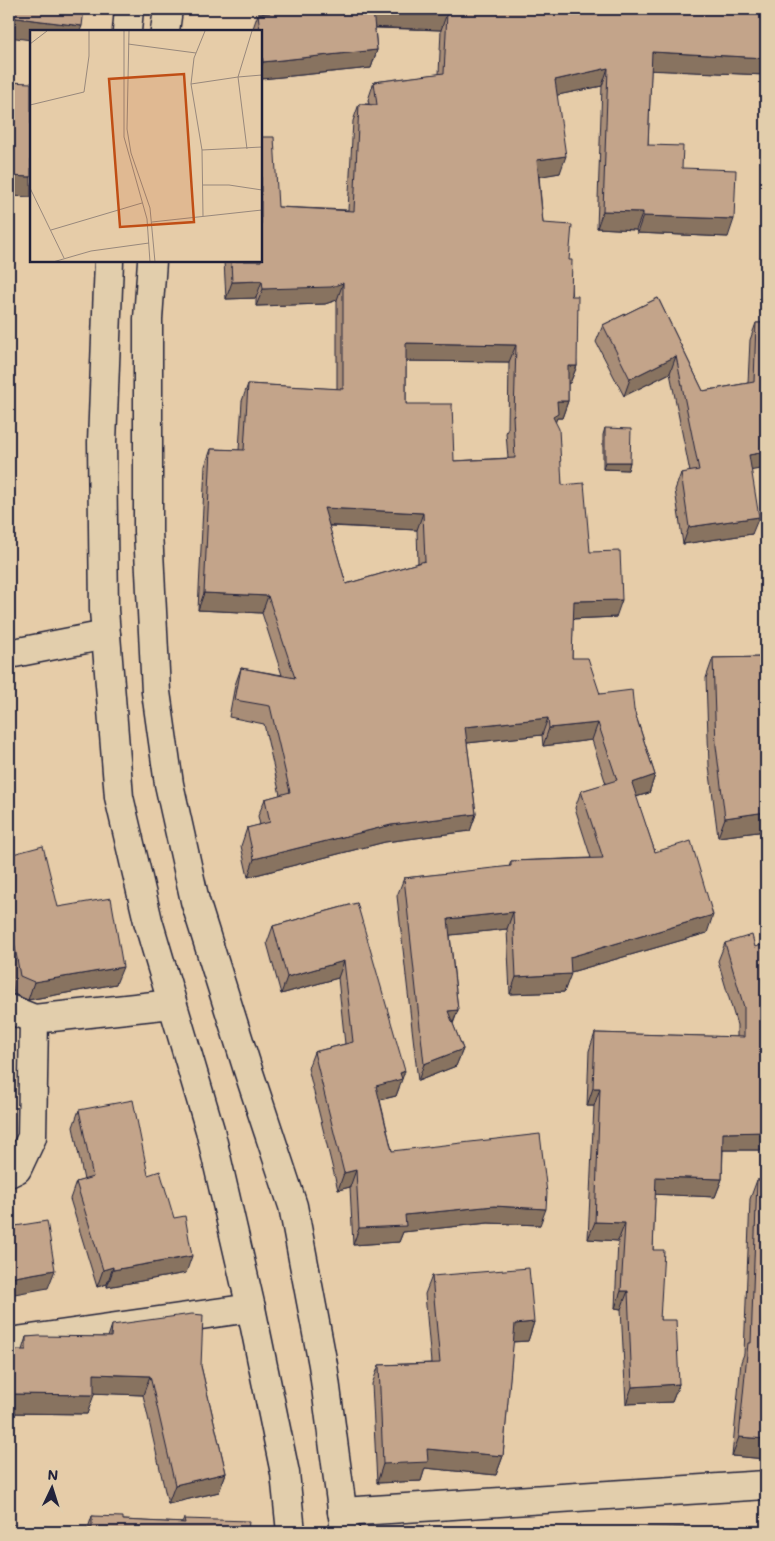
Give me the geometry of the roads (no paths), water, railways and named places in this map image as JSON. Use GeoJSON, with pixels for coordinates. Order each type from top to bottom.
{"type":"FeatureCollection","features":[{"type":"Feature","properties":{"kind":"main road"},"geometry":{"type":"LineString","coordinates":[[127,30],[129,9]]}},
{"type":"Feature","properties":{"kind":"main road"},"geometry":{"type":"LineString","coordinates":[[165,30],[168,9]]}},
{"type":"Feature","properties":{"kind":"main road"},"geometry":{"type":"LineString","coordinates":[[109,262],[102,442],[104,610],[119,797],[148,921],[210,1130],[251,1308],[285,1473],[291,1532]]}},
{"type":"Feature","properties":{"kind":"main road"},"geometry":{"type":"LineString","coordinates":[[152,262],[148,319],[148,532],[156,692],[169,784],[194,901],[293,1206],[323,1365],[343,1522],[766,1485]]}},
{"type":"Feature","properties":{"kind":"main road"},"geometry":{"type":"LineString","coordinates":[[9,654],[106,635]]}},
{"type":"Feature","properties":{"kind":"main road"},"geometry":{"type":"LineString","coordinates":[[9,1010],[34,1019],[172,1004]]}},
{"type":"Feature","properties":{"kind":"main road"},"geometry":{"type":"LineString","coordinates":[[9,1173],[16,1170],[32,1137],[34,1019]]}},
{"type":"Feature","properties":{"kind":"main road"},"geometry":{"type":"LineString","coordinates":[[9,1342],[251,1308]]}}]}
